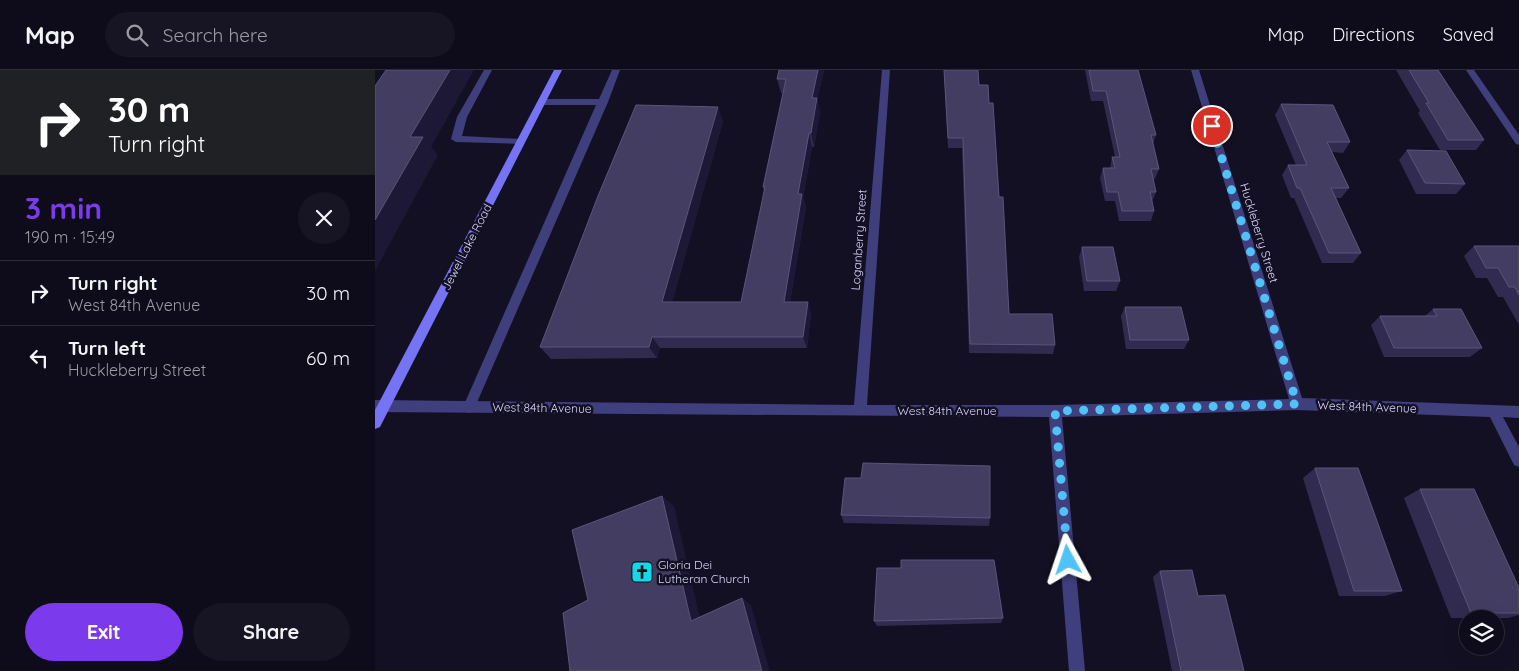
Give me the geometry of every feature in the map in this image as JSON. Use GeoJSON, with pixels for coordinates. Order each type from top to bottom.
{"type":"FeatureCollection","features":[{"type":"Feature","properties":{"kind":"main road","name":"Jewel Lake Road"},"geometry":{"type":"LineString","coordinates":[[375,423],[379,406],[558,70]]}},
{"type":"Feature","properties":{"kind":"street"},"geometry":{"type":"LineString","coordinates":[[488,70],[461,117],[456,139],[521,142]]}},
{"type":"Feature","properties":{"kind":"street"},"geometry":{"type":"LineString","coordinates":[[469,407],[616,70]]}},
{"type":"Feature","properties":{"kind":"street","name":"Loganberry Street"},"geometry":{"type":"LineString","coordinates":[[860,411],[886,70]]}},
{"type":"Feature","properties":{"kind":"street","name":"Huckleberry Street"},"geometry":{"type":"LineString","coordinates":[[1195,70],[1297,404]]}},
{"type":"Feature","properties":{"kind":"street"},"geometry":{"type":"LineString","coordinates":[[1470,70],[1519,142]]}},
{"type":"Feature","properties":{"kind":"street"},"geometry":{"type":"LineString","coordinates":[[541,102],[603,102]]}},
{"type":"Feature","properties":{"kind":"street","name":"West 84th Avenue"},"geometry":{"type":"LineString","coordinates":[[379,406],[1055,411],[1297,404],[1519,412]]}},
{"type":"Feature","properties":{"kind":"street"},"geometry":{"type":"LineString","coordinates":[[1055,411],[1077,671]]}},
{"type":"Feature","properties":{"kind":"street"},"geometry":{"type":"LineString","coordinates":[[1494,412],[1519,461]]}},
{"type":"Feature","properties":{"kind":"building"},"geometry":{"type":"Polygon","coordinates":[[[386,70],[450,70],[410,137],[423,137],[375,220],[375,86],[386,70]]]}},
{"type":"Feature","properties":{"kind":"building"},"geometry":{"type":"Polygon","coordinates":[[[779,70],[818,70],[812,98],[817,98],[798,194],[802,194],[784,302],[808,302],[803,337],[652,337],[649,347],[540,347],[598,196],[636,105],[718,107],[662,302],[741,302],[786,79],[777,79],[779,70]]]}},
{"type":"Feature","properties":{"kind":"building"},"geometry":{"type":"Polygon","coordinates":[[[944,70],[978,70],[979,85],[988,85],[989,103],[993,103],[999,197],[1003,197],[1009,314],[1052,314],[1055,345],[970,344],[963,138],[948,138],[944,70]]]}},
{"type":"Feature","properties":{"kind":"building"},"geometry":{"type":"Polygon","coordinates":[[[1089,70],[1138,70],[1156,135],[1151,135],[1159,169],[1151,169],[1156,192],[1150,192],[1154,211],[1122,211],[1118,192],[1107,192],[1103,168],[1115,168],[1112,157],[1120,157],[1106,91],[1093,91],[1089,70]]]}},
{"type":"Feature","properties":{"kind":"building"},"geometry":{"type":"Polygon","coordinates":[[[1409,70],[1438,70],[1484,140],[1448,140],[1409,70]]]}},
{"type":"Feature","properties":{"kind":"building"},"geometry":{"type":"Polygon","coordinates":[[[1281,104],[1333,105],[1350,142],[1327,142],[1349,188],[1331,188],[1361,253],[1329,253],[1300,188],[1297,188],[1288,165],[1307,165],[1281,104]]]}},
{"type":"Feature","properties":{"kind":"building"},"geometry":{"type":"Polygon","coordinates":[[[1407,150],[1446,151],[1465,184],[1425,183],[1407,150]]]}},
{"type":"Feature","properties":{"kind":"building"},"geometry":{"type":"Polygon","coordinates":[[[1474,246],[1519,246],[1519,295],[1515,287],[1509,287],[1498,268],[1486,268],[1474,246]]]}},
{"type":"Feature","properties":{"kind":"building"},"geometry":{"type":"Polygon","coordinates":[[[1082,247],[1113,247],[1120,281],[1087,281],[1082,247]]]}},
{"type":"Feature","properties":{"kind":"building"},"geometry":{"type":"Polygon","coordinates":[[[1125,307],[1181,307],[1189,340],[1130,340],[1125,307]]]}},
{"type":"Feature","properties":{"kind":"building"},"geometry":{"type":"Polygon","coordinates":[[[1433,309],[1461,309],[1482,348],[1394,348],[1380,316],[1437,316],[1433,309]]]}},
{"type":"Feature","properties":{"kind":"building"},"geometry":{"type":"Polygon","coordinates":[[[863,463],[990,466],[990,518],[841,515],[845,478],[861,478],[863,463]]]}},
{"type":"Feature","properties":{"kind":"building"},"geometry":{"type":"Polygon","coordinates":[[[1315,468],[1358,468],[1402,591],[1354,591],[1315,468]]]}},
{"type":"Feature","properties":{"kind":"building"},"geometry":{"type":"Polygon","coordinates":[[[1420,489],[1474,489],[1519,588],[1519,613],[1504,613],[1504,610],[1470,610],[1420,489]]]}},
{"type":"Feature","properties":{"kind":"building","name":"Gloria Dei Lutheran Church"},"geometry":{"type":"Polygon","coordinates":[[[662,496],[691,621],[742,598],[762,671],[570,671],[563,613],[588,600],[572,530],[662,496]]]}},
{"type":"Feature","properties":{"kind":"building"},"geometry":{"type":"Polygon","coordinates":[[[901,560],[994,560],[1003,618],[874,621],[877,568],[901,568],[901,560]]]}},
{"type":"Feature","properties":{"kind":"building"},"geometry":{"type":"Polygon","coordinates":[[[1192,570],[1198,596],[1225,595],[1244,671],[1181,671],[1160,571],[1192,570]]]}},
{"type":"Feature","properties":{"kind":"place","name":"Gloria Dei Lutheran Church"},"geometry":{"type":"Point","coordinates":[642,572]}},
{"type":"Feature","properties":{"kind":"route"},"geometry":{"type":"LineString","coordinates":[[1068,560],[1055,411],[1297,404],[1212,126]]}}]}
